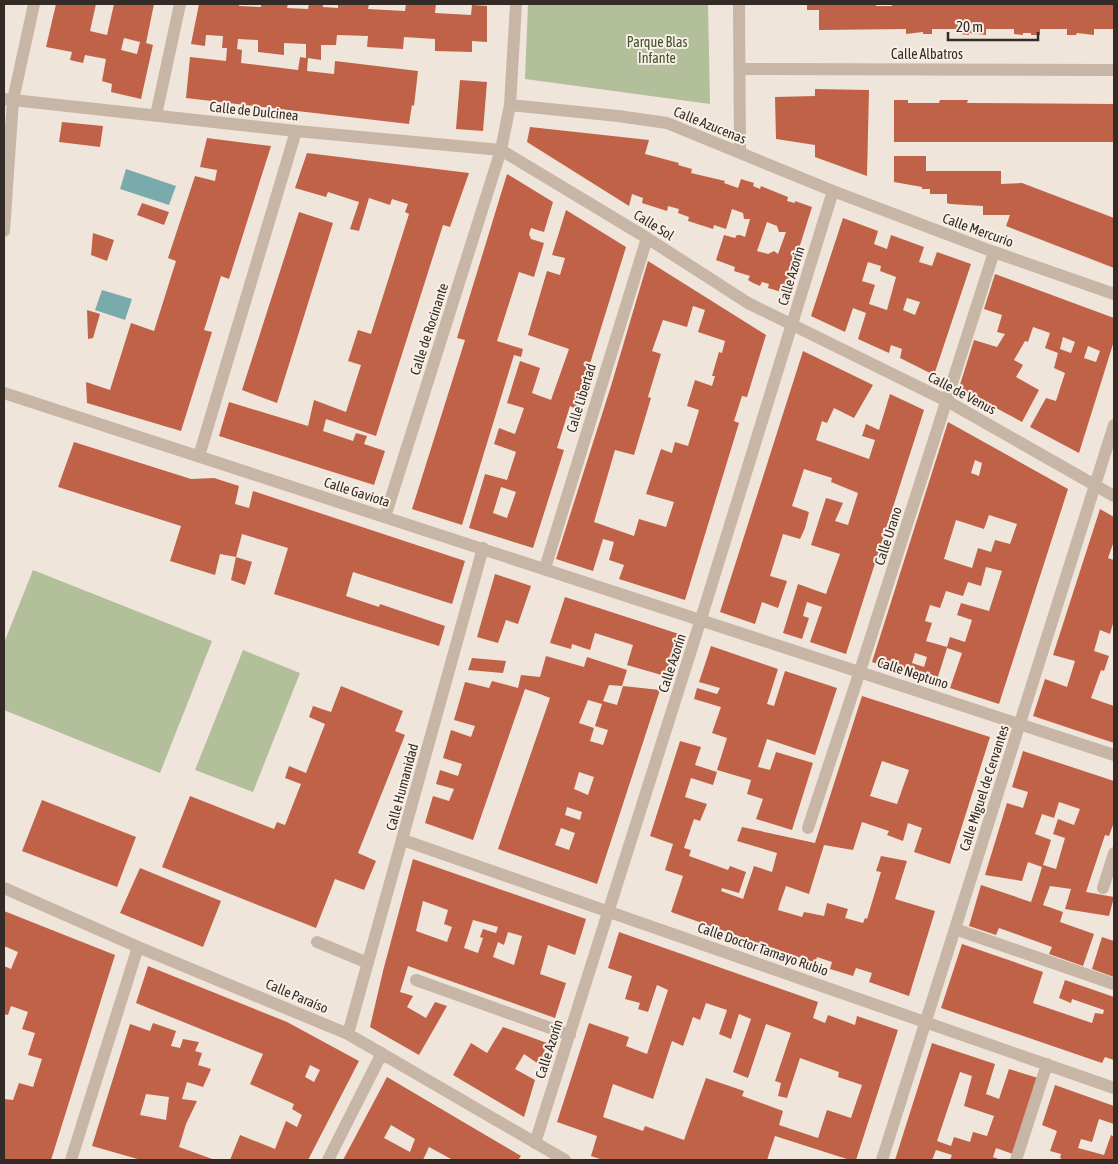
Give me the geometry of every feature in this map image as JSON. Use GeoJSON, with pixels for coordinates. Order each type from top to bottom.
{"type":"FeatureCollection","features":[{"type":"Feature","properties":{"kind":"street"},"geometry":{"type":"LineString","coordinates":[[4,231],[8,100],[34,4]]}},
{"type":"Feature","properties":{"kind":"street"},"geometry":{"type":"LineString","coordinates":[[156,115],[180,4]]}},
{"type":"Feature","properties":{"kind":"street","name":"Calle de Rocinante"},"geometry":{"type":"LineString","coordinates":[[385,517],[501,150],[510,105],[516,4]]}},
{"type":"Feature","properties":{"kind":"street"},"geometry":{"type":"LineString","coordinates":[[739,4],[740,153]]}},
{"type":"Feature","properties":{"kind":"street","name":"Calle Albatros"},"geometry":{"type":"LineString","coordinates":[[740,69],[1114,70]]}},
{"type":"Feature","properties":{"kind":"street","name":"Calle de Dulcinea"},"geometry":{"type":"LineString","coordinates":[[8,100],[296,131],[501,150]]}},
{"type":"Feature","properties":{"kind":"street","name":"Calle Azucenas"},"geometry":{"type":"LineString","coordinates":[[510,105],[667,123],[833,191]]}},
{"type":"Feature","properties":{"kind":"street"},"geometry":{"type":"LineString","coordinates":[[199,456],[296,131]]}},
{"type":"Feature","properties":{"kind":"street","name":"Calle Sol"},"geometry":{"type":"LineString","coordinates":[[501,150],[646,238],[748,303],[792,325]]}},
{"type":"Feature","properties":{"kind":"street","name":"Calle Mercurio"},"geometry":{"type":"LineString","coordinates":[[833,191],[994,252],[1114,294]]}},
{"type":"Feature","properties":{"kind":"street","name":"Calle Azorín"},"geometry":{"type":"LineString","coordinates":[[535,1143],[701,619],[833,191]]}},
{"type":"Feature","properties":{"kind":"street","name":"Calle Libertad"},"geometry":{"type":"LineString","coordinates":[[545,568],[646,238]]}},
{"type":"Feature","properties":{"kind":"street","name":"Calle Urano"},"geometry":{"type":"LineString","coordinates":[[808,828],[994,252]]}},
{"type":"Feature","properties":{"kind":"street","name":"Calle de Venus"},"geometry":{"type":"LineString","coordinates":[[792,325],[947,400],[1114,496]]}},
{"type":"Feature","properties":{"kind":"street","name":"Calle Gaviota"},"geometry":{"type":"LineString","coordinates":[[4,393],[701,619]]}},
{"type":"Feature","properties":{"kind":"street","name":"Calle Miguel de Cervantes"},"geometry":{"type":"LineString","coordinates":[[882,1160],[1114,425]]}},
{"type":"Feature","properties":{"kind":"street","name":"Calle Humanidad"},"geometry":{"type":"LineString","coordinates":[[348,1034],[484,548]]}},
{"type":"Feature","properties":{"kind":"street","name":"Calle Neptuno"},"geometry":{"type":"LineString","coordinates":[[701,619],[1114,755]]}},
{"type":"Feature","properties":{"kind":"street","name":"Calle Doctor Tamayo Rubio"},"geometry":{"type":"LineString","coordinates":[[403,840],[1114,1088]]}},
{"type":"Feature","properties":{"kind":"street"},"geometry":{"type":"LineString","coordinates":[[1103,888],[1114,853]]}},
{"type":"Feature","properties":{"kind":"street","name":"Calle Paraíso"},"geometry":{"type":"LineString","coordinates":[[4,888],[138,947],[348,1034],[565,1160]]}},
{"type":"Feature","properties":{"kind":"street"},"geometry":{"type":"LineString","coordinates":[[955,928],[1114,984]]}},
{"type":"Feature","properties":{"kind":"street"},"geometry":{"type":"LineString","coordinates":[[317,942],[368,963]]}},
{"type":"Feature","properties":{"kind":"street"},"geometry":{"type":"LineString","coordinates":[[71,1160],[138,947]]}},
{"type":"Feature","properties":{"kind":"street"},"geometry":{"type":"LineString","coordinates":[[416,980],[570,1035]]}},
{"type":"Feature","properties":{"kind":"street"},"geometry":{"type":"LineString","coordinates":[[328,1160],[382,1053]]}},
{"type":"Feature","properties":{"kind":"street"},"geometry":{"type":"LineString","coordinates":[[1016,1160],[1047,1064]]}},
{"type":"Feature","properties":{"kind":"green space","name":"Parque Blas Infante"},"geometry":{"type":"Polygon","coordinates":[[[528,4],[708,4],[710,104],[525,79],[528,4]]]}},
{"type":"Feature","properties":{"kind":"green space"},"geometry":{"type":"Polygon","coordinates":[[[33,570],[212,641],[160,773],[4,710],[4,643],[33,570]]]}},
{"type":"Feature","properties":{"kind":"green space"},"geometry":{"type":"Polygon","coordinates":[[[243,650],[300,673],[253,792],[195,770],[243,650]]]}},
{"type":"Feature","properties":{"kind":"water"},"geometry":{"type":"Polygon","coordinates":[[[126,169],[176,186],[169,205],[120,189],[126,169]]]}},
{"type":"Feature","properties":{"kind":"water"},"geometry":{"type":"Polygon","coordinates":[[[102,290],[132,299],[125,320],[95,310],[102,290]]]}},
{"type":"Feature","properties":{"kind":"building"},"geometry":{"type":"Polygon","coordinates":[[[56,4],[96,4],[90,31],[107,35],[114,4],[154,4],[146,43],[153,45],[141,99],[111,92],[112,84],[102,81],[106,59],[85,55],[83,63],[70,60],[72,52],[46,47],[56,4]],[[124,38],[121,50],[137,54],[140,42],[124,38]]]}},
{"type":"Feature","properties":{"kind":"building"},"geometry":{"type":"Polygon","coordinates":[[[199,4],[239,4],[239,6],[261,7],[261,4],[288,4],[287,8],[308,9],[309,4],[323,4],[323,7],[338,8],[338,4],[369,4],[368,9],[405,11],[406,4],[436,4],[435,13],[471,15],[472,5],[487,6],[487,42],[472,41],[472,52],[435,51],[435,39],[404,37],[403,49],[367,47],[368,36],[337,35],[336,45],[321,45],[321,60],[308,58],[307,71],[334,74],[335,61],[418,71],[414,106],[412,105],[409,124],[186,98],[190,57],[226,61],[227,48],[222,48],[223,36],[206,35],[205,46],[191,44],[199,4]],[[238,39],[237,49],[242,50],[241,63],[298,70],[300,57],[306,58],[306,44],[284,43],[284,55],[258,52],[258,40],[238,39]]]}},
{"type":"Feature","properties":{"kind":"building"},"geometry":{"type":"Polygon","coordinates":[[[807,4],[876,4],[876,6],[892,6],[892,4],[1114,4],[1114,29],[1094,29],[1094,35],[1077,33],[1076,35],[1067,35],[1067,29],[1040,29],[1040,35],[1031,35],[1031,33],[1023,33],[1023,35],[1014,34],[1014,29],[986,29],[986,35],[960,34],[960,29],[932,29],[932,34],[923,34],[923,32],[906,34],[906,29],[819,30],[819,10],[807,10],[807,4]]]}},
{"type":"Feature","properties":{"kind":"building"},"geometry":{"type":"Polygon","coordinates":[[[460,80],[487,82],[483,131],[456,129],[460,80]]]}},
{"type":"Feature","properties":{"kind":"building"},"geometry":{"type":"Polygon","coordinates":[[[815,89],[869,90],[867,176],[815,157],[815,145],[776,139],[775,97],[815,96],[815,89]]]}},
{"type":"Feature","properties":{"kind":"building"},"geometry":{"type":"Polygon","coordinates":[[[894,100],[908,100],[908,103],[939,103],[940,100],[968,100],[967,103],[1114,104],[1114,142],[894,142],[894,100]]]}},
{"type":"Feature","properties":{"kind":"building"},"geometry":{"type":"Polygon","coordinates":[[[62,122],[103,126],[100,147],[59,142],[62,122]]]}},
{"type":"Feature","properties":{"kind":"building"},"geometry":{"type":"Polygon","coordinates":[[[530,127],[649,140],[645,154],[679,163],[678,165],[692,169],[691,173],[725,181],[724,183],[738,188],[741,179],[754,183],[753,186],[760,189],[761,186],[788,197],[787,201],[795,203],[795,201],[812,207],[785,293],[768,288],[769,284],[762,282],[760,286],[753,283],[748,280],[750,276],[734,271],[735,267],[716,260],[724,235],[735,238],[737,235],[745,237],[750,219],[744,219],[743,213],[732,209],[726,229],[714,225],[713,229],[688,221],[689,217],[678,213],[679,209],[668,206],[667,211],[642,203],[643,198],[632,194],[629,206],[527,142],[530,127]],[[767,222],[757,251],[768,254],[774,251],[778,254],[786,232],[779,232],[777,226],[767,222]]]}},
{"type":"Feature","properties":{"kind":"building"},"geometry":{"type":"Polygon","coordinates":[[[207,138],[271,146],[229,279],[221,276],[204,330],[212,332],[181,431],[87,403],[86,382],[110,390],[131,323],[154,331],[176,261],[168,258],[195,176],[215,181],[217,170],[200,167],[207,138]]]}},
{"type":"Feature","properties":{"kind":"building"},"geometry":{"type":"Polygon","coordinates":[[[307,153],[469,173],[450,227],[443,225],[376,436],[326,419],[323,431],[353,441],[356,433],[367,436],[364,444],[385,451],[374,485],[219,436],[229,402],[308,426],[314,400],[346,412],[361,365],[348,361],[358,330],[371,334],[409,214],[405,212],[408,204],[392,199],[390,205],[369,198],[359,231],[350,229],[359,202],[328,192],[326,197],[295,188],[307,153]]]}},
{"type":"Feature","properties":{"kind":"building"},"geometry":{"type":"Polygon","coordinates":[[[894,156],[926,156],[926,171],[1001,171],[1001,184],[1022,183],[1114,218],[1114,268],[1006,226],[1010,215],[983,215],[983,206],[950,204],[947,203],[947,194],[930,194],[930,189],[922,189],[922,187],[894,182],[894,156]]]}},
{"type":"Feature","properties":{"kind":"building"},"geometry":{"type":"Polygon","coordinates":[[[507,174],[553,202],[544,232],[531,228],[529,234],[531,239],[544,243],[534,277],[519,272],[497,341],[523,349],[521,357],[514,355],[462,525],[412,509],[465,340],[457,338],[507,174]]]}},
{"type":"Feature","properties":{"kind":"building"},"geometry":{"type":"Polygon","coordinates":[[[142,203],[169,212],[164,225],[137,215],[142,203]]]}},
{"type":"Feature","properties":{"kind":"building"},"geometry":{"type":"Polygon","coordinates":[[[566,210],[626,247],[576,409],[570,406],[557,448],[564,450],[533,548],[469,528],[485,474],[507,480],[516,452],[494,444],[499,428],[515,434],[524,408],[507,403],[520,361],[540,368],[532,393],[551,400],[569,349],[528,335],[547,271],[560,275],[565,258],[552,255],[566,210]],[[501,487],[493,513],[507,518],[516,492],[501,487]]]}},
{"type":"Feature","properties":{"kind":"building"},"geometry":{"type":"Polygon","coordinates":[[[299,212],[333,223],[277,403],[242,390],[299,212]]]}},
{"type":"Feature","properties":{"kind":"building"},"geometry":{"type":"Polygon","coordinates":[[[843,218],[878,231],[874,244],[887,249],[891,235],[924,247],[919,262],[932,266],[937,252],[971,264],[934,375],[900,358],[902,349],[891,345],[889,353],[858,339],[866,313],[853,308],[845,332],[811,316],[843,218]],[[868,262],[862,281],[875,285],[869,304],[887,310],[896,277],[880,271],[881,266],[868,262]],[[907,298],[903,310],[915,315],[920,302],[907,298]]]}},
{"type":"Feature","properties":{"kind":"building"},"geometry":{"type":"Polygon","coordinates":[[[93,233],[114,240],[107,261],[91,255],[93,233]]]}},
{"type":"Feature","properties":{"kind":"building"},"geometry":{"type":"Polygon","coordinates":[[[648,261],[766,335],[747,397],[742,396],[734,421],[739,423],[685,600],[619,579],[624,565],[609,560],[614,542],[603,539],[593,571],[556,559],[611,386],[648,261]],[[693,306],[687,327],[663,320],[652,351],[661,354],[648,397],[651,398],[634,455],[615,450],[594,522],[634,536],[639,519],[666,527],[674,502],[646,494],[661,449],[672,453],[675,442],[688,446],[699,410],[687,406],[695,380],[712,386],[715,376],[712,376],[719,352],[722,353],[725,341],[698,332],[705,310],[693,306]]]}},
{"type":"Feature","properties":{"kind":"building"},"geometry":{"type":"Polygon","coordinates":[[[995,274],[1114,318],[1114,341],[1079,453],[1030,427],[1046,398],[1056,401],[1065,373],[1054,368],[1058,353],[1045,348],[1050,333],[1033,327],[1028,342],[1025,341],[1014,360],[1023,365],[1016,377],[1039,390],[1022,422],[959,388],[974,340],[997,347],[1005,334],[997,332],[1002,315],[984,309],[995,274]],[[1063,337],[1060,349],[1071,353],[1075,342],[1063,337]],[[1088,346],[1084,358],[1096,362],[1100,351],[1088,346]]]}},
{"type":"Feature","properties":{"kind":"building"},"geometry":{"type":"Polygon","coordinates":[[[87,310],[100,314],[93,338],[88,339],[87,310]]]}},
{"type":"Feature","properties":{"kind":"building"},"geometry":{"type":"Polygon","coordinates":[[[803,351],[873,385],[854,418],[834,408],[827,423],[822,421],[816,440],[869,459],[875,440],[862,436],[866,424],[879,430],[890,394],[924,410],[846,654],[810,642],[822,607],[807,602],[803,616],[809,618],[802,639],[783,633],[798,584],[826,594],[840,554],[811,545],[826,498],[843,503],[835,521],[848,525],[858,493],[831,482],[832,478],[804,469],[792,506],[809,512],[805,528],[800,539],[783,534],[770,576],[787,581],[778,608],[762,602],[755,624],[720,612],[803,351]]]}},
{"type":"Feature","properties":{"kind":"building"},"geometry":{"type":"Polygon","coordinates":[[[948,422],[1068,489],[999,704],[950,688],[962,653],[947,648],[936,683],[872,662],[948,422]],[[975,460],[971,473],[979,476],[982,463],[975,460]],[[989,515],[984,529],[956,520],[944,559],[972,568],[978,548],[991,552],[995,540],[1010,544],[1017,524],[989,515]],[[986,567],[981,586],[968,582],[963,596],[946,591],[940,608],[930,605],[925,621],[932,623],[926,641],[947,647],[950,637],[965,642],[972,620],[957,615],[961,603],[989,611],[1002,571],[986,567]],[[915,653],[912,663],[924,667],[927,657],[915,653]]]}},
{"type":"Feature","properties":{"kind":"building"},"geometry":{"type":"Polygon","coordinates":[[[74,442],[191,479],[214,478],[239,486],[235,504],[249,508],[253,491],[465,561],[452,604],[353,572],[346,596],[379,607],[380,604],[445,626],[439,646],[274,594],[288,548],[242,534],[236,557],[220,554],[215,575],[170,561],[181,526],[58,487],[74,442]]]}},
{"type":"Feature","properties":{"kind":"building"},"geometry":{"type":"Polygon","coordinates":[[[1100,509],[1114,517],[1114,544],[1108,558],[1114,560],[1114,620],[1110,634],[1100,630],[1094,651],[1109,656],[1104,671],[1101,670],[1091,698],[1114,706],[1114,743],[1033,716],[1045,679],[1067,687],[1075,661],[1053,655],[1100,509]]]}},
{"type":"Feature","properties":{"kind":"building"},"geometry":{"type":"Polygon","coordinates":[[[236,557],[252,562],[245,585],[231,580],[236,557]]]}},
{"type":"Feature","properties":{"kind":"building"},"geometry":{"type":"Polygon","coordinates":[[[495,574],[531,586],[518,624],[506,620],[498,643],[477,637],[495,574]]]}},
{"type":"Feature","properties":{"kind":"building"},"geometry":{"type":"Polygon","coordinates":[[[565,597],[679,634],[665,676],[627,665],[633,645],[595,633],[590,650],[572,644],[571,649],[550,643],[565,597]]]}},
{"type":"Feature","properties":{"kind":"building"},"geometry":{"type":"Polygon","coordinates":[[[711,646],[778,669],[767,704],[774,706],[785,671],[837,688],[815,755],[767,739],[758,767],[770,770],[776,752],[813,763],[792,830],[756,819],[763,799],[747,794],[751,780],[717,770],[727,738],[712,733],[721,707],[694,699],[697,688],[717,694],[720,688],[699,682],[711,646]]]}},
{"type":"Feature","properties":{"kind":"building"},"geometry":{"type":"Polygon","coordinates":[[[546,656],[584,667],[587,657],[627,670],[622,686],[609,685],[603,701],[617,705],[623,686],[660,690],[597,884],[498,849],[550,698],[540,694],[525,689],[473,840],[425,823],[433,796],[449,801],[454,789],[436,784],[440,770],[458,776],[462,764],[443,758],[451,730],[471,737],[475,726],[454,720],[465,682],[489,688],[492,681],[518,688],[521,675],[540,677],[546,656]],[[588,700],[579,723],[594,728],[590,741],[603,745],[608,730],[595,726],[602,704],[588,700]],[[579,772],[574,789],[588,795],[594,777],[579,772]],[[567,807],[565,815],[580,820],[582,812],[567,807]],[[561,828],[555,845],[569,850],[575,833],[561,828]]]}},
{"type":"Feature","properties":{"kind":"building"},"geometry":{"type":"Polygon","coordinates":[[[472,658],[506,661],[503,673],[468,670],[472,658]]]}},
{"type":"Feature","properties":{"kind":"building"},"geometry":{"type":"Polygon","coordinates":[[[341,686],[403,711],[395,731],[405,735],[358,853],[376,861],[364,890],[335,879],[316,928],[162,867],[190,796],[274,829],[277,822],[285,825],[301,784],[285,778],[289,766],[306,773],[325,724],[309,717],[313,706],[331,712],[341,686]]]}},
{"type":"Feature","properties":{"kind":"building"},"geometry":{"type":"Polygon","coordinates":[[[862,696],[990,737],[950,864],[914,852],[922,828],[908,823],[903,841],[887,835],[889,831],[862,822],[853,850],[824,845],[809,894],[786,886],[780,903],[778,910],[802,917],[804,912],[824,916],[827,903],[848,909],[845,918],[863,923],[865,918],[867,919],[881,872],[876,871],[881,856],[907,861],[895,899],[935,911],[909,996],[869,982],[872,973],[856,968],[853,976],[830,969],[832,962],[817,957],[815,963],[671,912],[683,876],[665,870],[673,844],[650,836],[680,741],[701,747],[695,765],[717,772],[713,785],[691,778],[685,797],[707,804],[700,821],[694,819],[684,848],[691,850],[689,856],[728,870],[730,866],[746,872],[739,893],[722,888],[721,891],[743,899],[754,866],[772,872],[777,853],[737,841],[742,827],[815,843],[862,696]],[[882,761],[870,796],[897,804],[909,770],[882,761]]]}},
{"type":"Feature","properties":{"kind":"building"},"geometry":{"type":"Polygon","coordinates":[[[1023,751],[1114,781],[1114,822],[1109,836],[1105,835],[1086,892],[1114,897],[1109,916],[1065,909],[1071,889],[1050,886],[1043,905],[1063,912],[1060,922],[1094,934],[1083,966],[1049,954],[1052,947],[999,928],[996,935],[969,926],[981,885],[1031,902],[1037,884],[1042,867],[1028,862],[1022,881],[985,875],[1007,803],[1023,808],[1028,792],[1012,787],[1023,751]],[[1059,802],[1054,818],[1042,814],[1035,834],[1051,840],[1043,865],[1056,869],[1065,838],[1053,834],[1058,819],[1074,825],[1080,809],[1059,802]]]}},
{"type":"Feature","properties":{"kind":"building"},"geometry":{"type":"Polygon","coordinates":[[[42,800],[136,837],[117,887],[22,851],[42,800]]]}},
{"type":"Feature","properties":{"kind":"building"},"geometry":{"type":"Polygon","coordinates":[[[413,859],[586,919],[575,955],[548,945],[540,974],[566,983],[555,1018],[408,966],[400,992],[413,996],[407,1007],[426,1018],[435,1002],[447,1006],[419,1055],[370,1027],[413,859]],[[423,901],[416,931],[447,942],[452,927],[444,924],[448,910],[423,901]],[[473,920],[464,948],[478,953],[483,938],[480,937],[483,929],[496,933],[498,927],[473,920]],[[508,932],[504,945],[498,942],[493,957],[514,965],[522,936],[508,932]]]}},
{"type":"Feature","properties":{"kind":"building"},"geometry":{"type":"Polygon","coordinates":[[[140,868],[221,901],[203,947],[120,913],[140,868]]]}},
{"type":"Feature","properties":{"kind":"building"},"geometry":{"type":"Polygon","coordinates":[[[4,911],[115,955],[51,1160],[4,1160],[4,1099],[13,1100],[19,1083],[33,1087],[42,1059],[28,1055],[35,1033],[22,1029],[28,1012],[11,1006],[8,1015],[4,1014],[4,966],[11,969],[18,952],[4,946],[4,911]]]}},
{"type":"Feature","properties":{"kind":"building"},"geometry":{"type":"Polygon","coordinates":[[[619,932],[818,1002],[813,1018],[825,1023],[828,1015],[855,1025],[857,1016],[898,1030],[856,1160],[850,1160],[775,1136],[767,1160],[603,1160],[591,1156],[597,1136],[557,1122],[589,1023],[629,1037],[626,1046],[647,1054],[668,990],[657,985],[648,1012],[638,1009],[640,1003],[625,999],[632,976],[608,968],[619,932]],[[706,1003],[700,1020],[693,1017],[683,1046],[672,1041],[653,1099],[613,1084],[603,1117],[643,1131],[645,1126],[684,1140],[706,1078],[744,1091],[742,1096],[783,1111],[779,1125],[818,1138],[827,1110],[851,1118],[862,1085],[838,1077],[839,1072],[800,1058],[787,1098],[778,1096],[781,1083],[775,1081],[791,1033],[766,1024],[748,1078],[733,1072],[751,1019],[739,1014],[731,1039],[719,1034],[727,1010],[706,1003]]]}},
{"type":"Feature","properties":{"kind":"building"},"geometry":{"type":"Polygon","coordinates":[[[1102,937],[1114,941],[1114,977],[1092,969],[1102,937]]]}},
{"type":"Feature","properties":{"kind":"building"},"geometry":{"type":"Polygon","coordinates":[[[962,944],[1043,972],[1033,1003],[1092,1023],[1095,1013],[1103,1014],[1104,1010],[1072,999],[1071,1003],[1059,998],[1065,980],[1114,997],[1114,1060],[1105,1057],[1102,1063],[941,1008],[962,944]]]}},
{"type":"Feature","properties":{"kind":"building"},"geometry":{"type":"Polygon","coordinates":[[[148,966],[287,1022],[359,1061],[308,1160],[230,1160],[240,1135],[275,1149],[286,1121],[297,1127],[302,1115],[292,1109],[294,1104],[250,1084],[263,1054],[136,1003],[148,966]],[[310,1065],[305,1077],[314,1082],[320,1070],[310,1065]]]}},
{"type":"Feature","properties":{"kind":"building"},"geometry":{"type":"Polygon","coordinates":[[[153,1023],[176,1031],[171,1046],[180,1048],[183,1039],[199,1042],[195,1051],[202,1053],[198,1065],[211,1069],[203,1087],[187,1082],[182,1099],[197,1101],[186,1124],[179,1147],[215,1160],[141,1160],[92,1146],[130,1024],[150,1031],[153,1023]],[[146,1094],[140,1115],[166,1120],[169,1097],[146,1094]]]}},
{"type":"Feature","properties":{"kind":"building"},"geometry":{"type":"Polygon","coordinates":[[[503,1027],[547,1043],[540,1065],[524,1054],[515,1069],[535,1080],[524,1117],[453,1075],[471,1043],[487,1053],[503,1027]]]}},
{"type":"Feature","properties":{"kind":"building"},"geometry":{"type":"Polygon","coordinates":[[[932,1043],[995,1064],[986,1094],[999,1099],[1009,1069],[1038,1078],[1013,1154],[996,1148],[993,1157],[1001,1160],[950,1160],[952,1155],[936,1150],[932,1160],[895,1160],[932,1043]],[[960,1072],[937,1141],[951,1146],[954,1137],[970,1142],[973,1132],[987,1136],[994,1116],[964,1106],[972,1076],[960,1072]]]}},
{"type":"Feature","properties":{"kind":"building"},"geometry":{"type":"Polygon","coordinates":[[[387,1077],[521,1156],[518,1160],[453,1160],[429,1147],[423,1160],[343,1160],[387,1077]],[[391,1125],[384,1138],[410,1152],[415,1139],[391,1125]]]}},
{"type":"Feature","properties":{"kind":"building"},"geometry":{"type":"Polygon","coordinates":[[[1055,1085],[1114,1106],[1114,1124],[1099,1119],[1092,1142],[1081,1139],[1078,1148],[1104,1155],[1111,1135],[1114,1137],[1114,1160],[1065,1160],[1060,1158],[1061,1154],[1050,1151],[1057,1131],[1042,1125],[1055,1085]]]}}]}
